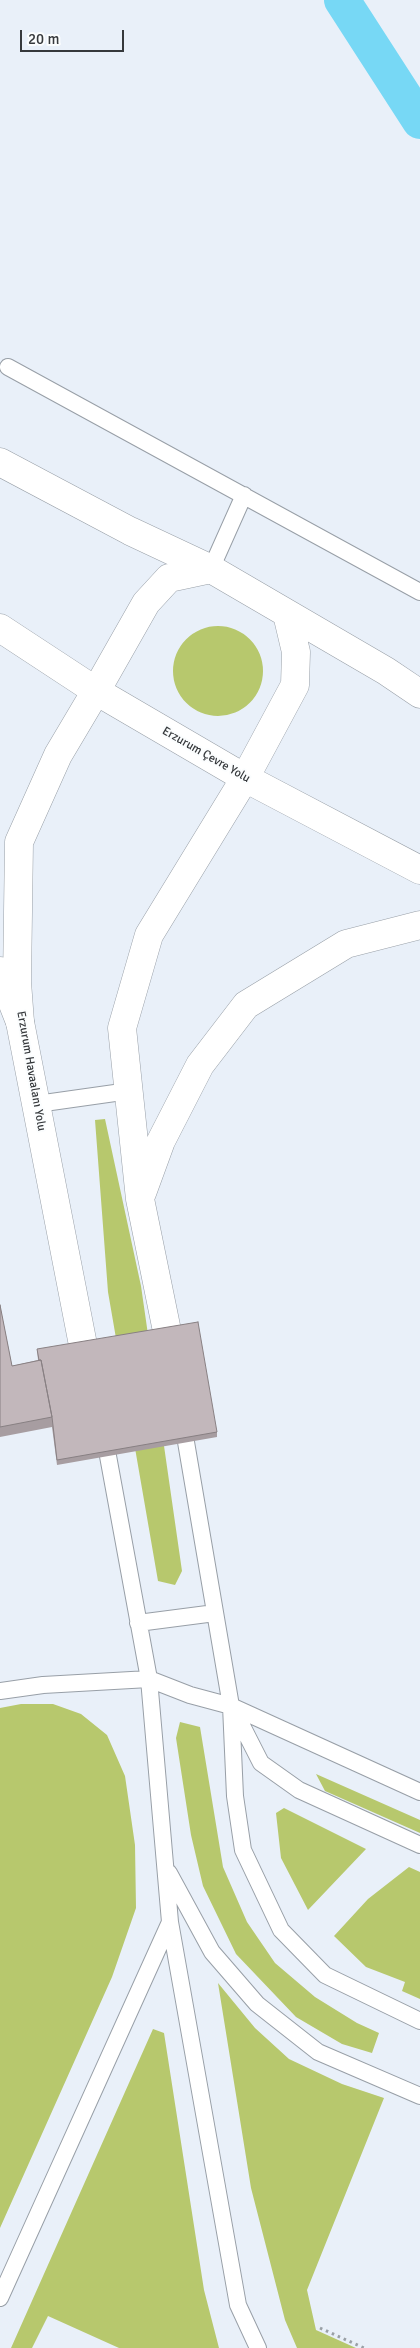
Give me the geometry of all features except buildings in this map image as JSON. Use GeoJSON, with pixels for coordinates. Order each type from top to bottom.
{"type":"FeatureCollection","features":[{"type":"Feature","properties":{"kind":"main road"},"geometry":{"type":"LineString","coordinates":[[0,462],[130,531],[211,569],[386,671],[420,694]]}},
{"type":"Feature","properties":{"kind":"main road","name":"Erzurum Havaalanı Yolu"},"geometry":{"type":"LineString","coordinates":[[84,1346],[20,1022],[17,982],[19,842],[58,755],[146,603],[169,578],[211,569]]}},
{"type":"Feature","properties":{"kind":"main road"},"geometry":{"type":"LineString","coordinates":[[167,1331],[140,1199],[122,1028],[150,935],[245,778],[295,685],[296,652],[286,614]]}},
{"type":"Feature","properties":{"kind":"main road","name":"Erzurum Çevre Yolu"},"geometry":{"type":"LineString","coordinates":[[0,628],[96,691],[245,778],[420,870]]}},
{"type":"Feature","properties":{"kind":"main road"},"geometry":{"type":"LineString","coordinates":[[140,1199],[161,1141],[200,1065],[246,1005],[346,944],[420,925]]}},
{"type":"Feature","properties":{"kind":"main road"},"geometry":{"type":"LineString","coordinates":[[0,970],[20,1022]]}},
{"type":"Feature","properties":{"kind":"lane"},"geometry":{"type":"LineString","coordinates":[[8,367],[420,592]]}},
{"type":"Feature","properties":{"kind":"lane"},"geometry":{"type":"LineString","coordinates":[[211,569],[244,495]]}},
{"type":"Feature","properties":{"kind":"lane"},"geometry":{"type":"LineString","coordinates":[[36,1104],[129,1091]]}},
{"type":"Feature","properties":{"kind":"lane"},"geometry":{"type":"LineString","coordinates":[[186,1442],[231,1706],[235,1796],[243,1850],[281,1930],[324,1974],[420,2021]]}},
{"type":"Feature","properties":{"kind":"lane"},"geometry":{"type":"LineString","coordinates":[[108,1456],[149,1679],[170,1922],[238,2305],[258,2348]]}},
{"type":"Feature","properties":{"kind":"lane"},"geometry":{"type":"LineString","coordinates":[[138,1623],[215,1613]]}},
{"type":"Feature","properties":{"kind":"lane"},"geometry":{"type":"LineString","coordinates":[[0,1692],[44,1686],[149,1679],[190,1695],[231,1706],[420,1792]]}},
{"type":"Feature","properties":{"kind":"lane"},"geometry":{"type":"LineString","coordinates":[[231,1706],[261,1763],[299,1790],[420,1845]]}},
{"type":"Feature","properties":{"kind":"lane"},"geometry":{"type":"LineString","coordinates":[[165,1866],[212,1952],[257,2004],[318,2052],[420,2096]]}},
{"type":"Feature","properties":{"kind":"lane"},"geometry":{"type":"LineString","coordinates":[[0,2298],[170,1922]]}},
{"type":"Feature","properties":{"kind":"path"},"geometry":{"type":"LineString","coordinates":[[320,2328],[364,2348]]}},
{"type":"Feature","properties":{"kind":"green space"},"geometry":{"type":"Polygon","coordinates":[[[218,626],[235,630],[250,639],[259,654],[263,671],[259,688],[250,703],[235,712],[218,716],[201,712],[186,703],[177,688],[173,671],[177,654],[186,639],[201,630],[218,626]]]}},
{"type":"Feature","properties":{"kind":"green space"},"geometry":{"type":"Polygon","coordinates":[[[105,1119],[141,1286],[182,1571],[175,1585],[158,1581],[108,1292],[95,1120],[105,1119]]]}},
{"type":"Feature","properties":{"kind":"green space"},"geometry":{"type":"Polygon","coordinates":[[[21,1704],[53,1704],[81,1714],[107,1735],[125,1776],[135,1845],[136,1908],[112,1977],[0,2228],[0,1708],[21,1704]]]}},
{"type":"Feature","properties":{"kind":"green space"},"geometry":{"type":"Polygon","coordinates":[[[180,1722],[200,1727],[223,1867],[247,1922],[275,1963],[315,1997],[357,2023],[379,2033],[372,2053],[342,2044],[296,2017],[236,1954],[203,1886],[191,1835],[176,1738],[180,1722]]]}},
{"type":"Feature","properties":{"kind":"green space"},"geometry":{"type":"Polygon","coordinates":[[[316,1774],[420,1820],[420,1833],[325,1791],[316,1774]]]}},
{"type":"Feature","properties":{"kind":"green space"},"geometry":{"type":"Polygon","coordinates":[[[284,1808],[366,1849],[308,1910],[281,1858],[276,1813],[284,1808]]]}},
{"type":"Feature","properties":{"kind":"green space"},"geometry":{"type":"Polygon","coordinates":[[[409,1867],[420,1872],[420,1999],[402,1991],[405,1982],[366,1967],[334,1936],[368,1899],[409,1867]]]}},
{"type":"Feature","properties":{"kind":"green space"},"geometry":{"type":"Polygon","coordinates":[[[218,1983],[255,2028],[289,2059],[342,2084],[384,2098],[307,2290],[316,2330],[356,2348],[297,2348],[285,2320],[251,2188],[218,1983]]]}},
{"type":"Feature","properties":{"kind":"green space"},"geometry":{"type":"Polygon","coordinates":[[[153,2029],[164,2033],[204,2290],[219,2348],[119,2348],[48,2316],[32,2348],[11,2348],[153,2029]]]}},
{"type":"Feature","properties":{"kind":"waterway"},"geometry":{"type":"LineString","coordinates":[[342,0],[420,121]]}}]}
